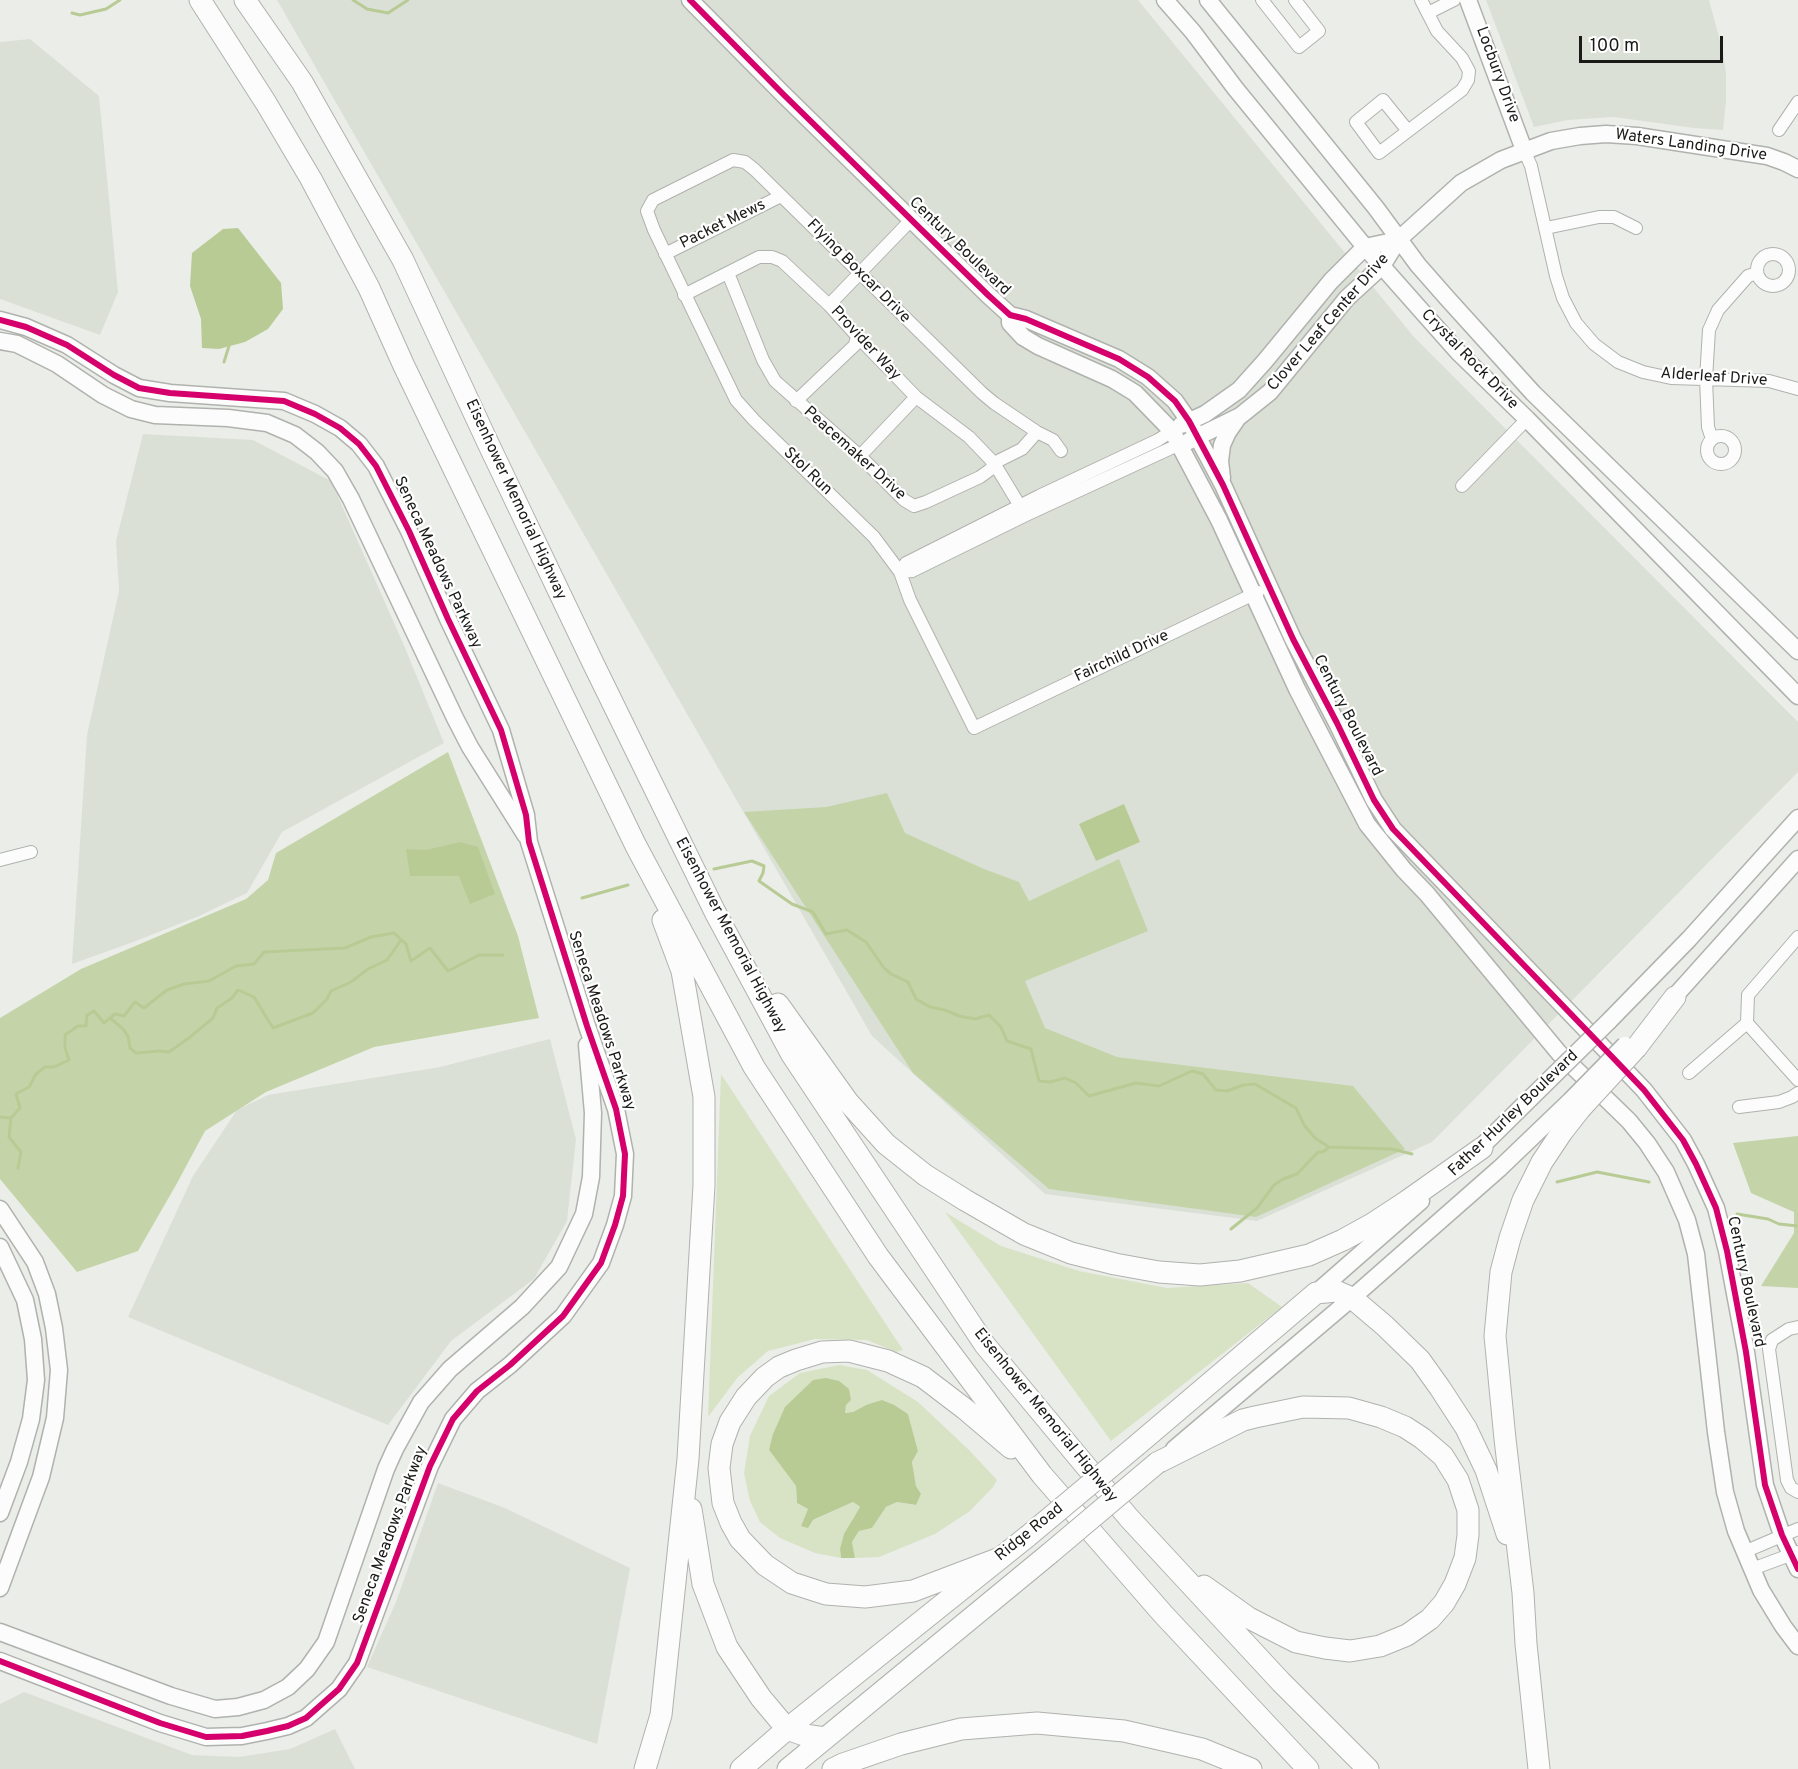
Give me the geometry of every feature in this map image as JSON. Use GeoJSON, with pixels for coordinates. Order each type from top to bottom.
{"type":"FeatureCollection","features":[{"type":"Feature","properties":{"kind":"highway"},"geometry":{"type":"LineString","coordinates":[[185,0],[202,22],[258,109],[302,184],[369,288]]}},
{"type":"Feature","properties":{"kind":"highway","name":"Eisenhower Memorial Highway"},"geometry":{"type":"LineString","coordinates":[[200,0],[267,103],[311,179],[369,288],[409,377],[636,846],[754,1067],[878,1256],[1042,1475],[1163,1614],[1308,1769]]}},
{"type":"Feature","properties":{"kind":"highway","name":"Eisenhower Memorial Highway"},"geometry":{"type":"LineString","coordinates":[[245,0],[302,82],[403,260],[578,632],[715,912],[792,1055],[985,1345],[1129,1518],[1281,1682],[1368,1769]]}},
{"type":"Feature","properties":{"kind":"highway"},"geometry":{"type":"LineString","coordinates":[[257,0],[302,82]]}},
{"type":"Feature","properties":{"kind":"highway"},"geometry":{"type":"LineString","coordinates":[[636,846],[682,971],[704,1097],[704,1185],[688,1459],[661,1715],[645,1769]]}},
{"type":"Feature","properties":{"kind":"highway"},"geometry":{"type":"LineString","coordinates":[[715,912],[813,1055],[848,1102],[886,1144],[925,1175],[965,1200],[1024,1234],[1071,1253],[1160,1272],[1200,1275],[1240,1271],[1309,1255],[1372,1224],[1482,1148]]}},
{"type":"Feature","properties":{"kind":"highway"},"geometry":{"type":"LineString","coordinates":[[1539,1769],[1523,1593],[1495,1336],[1502,1272],[1510,1238],[1523,1200],[1576,1104],[1675,996]]}},
{"type":"Feature","properties":{"kind":"highway"},"geometry":{"type":"LineString","coordinates":[[1316,1293],[1336,1291],[1352,1298],[1385,1326],[1420,1360],[1466,1428],[1486,1470],[1506,1526],[1526,1644]]}},
{"type":"Feature","properties":{"kind":"highway","name":"Ridge Road"},"geometry":{"type":"LineString","coordinates":[[741,1769],[787,1729],[1028,1536],[1316,1293]]}},
{"type":"Feature","properties":{"kind":"highway"},"geometry":{"type":"LineString","coordinates":[[1000,1558],[912,1591],[865,1597],[826,1594],[792,1583],[765,1566],[740,1539],[723,1503],[719,1468],[722,1444],[730,1422],[746,1397],[765,1377],[779,1367],[796,1359],[822,1352],[849,1351],[888,1361],[923,1377],[966,1409],[1042,1475]]}},
{"type":"Feature","properties":{"kind":"highway"},"geometry":{"type":"LineString","coordinates":[[1129,1518],[1202,1585],[1249,1618],[1296,1641],[1350,1651],[1380,1646],[1407,1635],[1430,1619],[1444,1603],[1455,1584],[1465,1558],[1468,1510],[1458,1480],[1443,1456],[1422,1438],[1405,1427],[1381,1417],[1349,1408],[1303,1407],[1243,1420],[1157,1462]]}},
{"type":"Feature","properties":{"kind":"highway"},"geometry":{"type":"LineString","coordinates":[[688,1459],[691,1515],[703,1584],[727,1647],[761,1698],[787,1729],[804,1735],[825,1738]]}},
{"type":"Feature","properties":{"kind":"highway","name":"Ridge Road"},"geometry":{"type":"LineString","coordinates":[[788,1769],[1157,1462]]}},
{"type":"Feature","properties":{"kind":"highway"},"geometry":{"type":"LineString","coordinates":[[833,1769],[901,1744],[961,1729],[1037,1723],[1124,1731],[1202,1749],[1251,1769]]}},
{"type":"Feature","properties":{"kind":"street","name":"Century Boulevard"},"geometry":{"type":"LineString","coordinates":[[690,0],[725,37],[1010,315],[1026,319],[1119,359],[1148,377],[1175,401],[1189,421],[1223,485],[1293,639],[1374,800],[1393,829],[1644,1090],[1683,1140],[1696,1164],[1716,1208],[1727,1251],[1746,1352],[1765,1485],[1782,1535],[1796,1559]]}},
{"type":"Feature","properties":{"kind":"street","name":"Crystal Rock Drive"},"geometry":{"type":"LineString","coordinates":[[1165,0],[1365,247],[1458,352],[1527,419],[1798,696]]}},
{"type":"Feature","properties":{"kind":"street","name":"Crystal Rock Drive"},"geometry":{"type":"LineString","coordinates":[[1208,0],[1446,298],[1533,393],[1798,651]]}},
{"type":"Feature","properties":{"kind":"street"},"geometry":{"type":"LineString","coordinates":[[1262,0],[1299,47],[1319,31],[1295,0]]}},
{"type":"Feature","properties":{"kind":"street"},"geometry":{"type":"LineString","coordinates":[[1408,131],[1462,90],[1468,80],[1469,71],[1462,58],[1437,31],[1421,0]]}},
{"type":"Feature","properties":{"kind":"street"},"geometry":{"type":"LineString","coordinates":[[1428,13],[1454,0]]}},
{"type":"Feature","properties":{"kind":"street","name":"Locbury Drive"},"geometry":{"type":"LineString","coordinates":[[1468,0],[1524,150]]}},
{"type":"Feature","properties":{"kind":"street"},"geometry":{"type":"LineString","coordinates":[[1779,130],[1798,102]]}},
{"type":"Feature","properties":{"kind":"street","name":"Waters Landing Drive"},"geometry":{"type":"LineString","coordinates":[[1398,240],[1461,183],[1501,160],[1551,141],[1580,136],[1626,135],[1767,156],[1798,169]]}},
{"type":"Feature","properties":{"kind":"street","name":"Alderleaf Drive"},"geometry":{"type":"LineString","coordinates":[[1524,150],[1531,166],[1563,298],[1576,323],[1594,344],[1618,362],[1643,372],[1671,378],[1769,381],[1798,389]]}},
{"type":"Feature","properties":{"kind":"street","name":"Flying Boxcar Drive"},"geometry":{"type":"LineString","coordinates":[[647,211],[653,200],[733,160],[745,162],[994,404],[1053,440],[1061,451]]}},
{"type":"Feature","properties":{"kind":"street","name":"Packet Mews"},"geometry":{"type":"LineString","coordinates":[[665,254],[781,196]]}},
{"type":"Feature","properties":{"kind":"street","name":"Stol Run"},"geometry":{"type":"LineString","coordinates":[[647,211],[684,295],[736,400],[874,537],[900,572],[910,600],[974,728]]}},
{"type":"Feature","properties":{"kind":"street"},"geometry":{"type":"LineString","coordinates":[[1546,228],[1599,217],[1614,217],[1636,228]]}},
{"type":"Feature","properties":{"kind":"street"},"geometry":{"type":"LineString","coordinates":[[829,305],[911,220]]}},
{"type":"Feature","properties":{"kind":"street","name":"Clover Leaf Center Drive"},"geometry":{"type":"LineString","coordinates":[[1176,438],[1189,421],[1205,414],[1239,390],[1265,362],[1331,281],[1365,247],[1398,240]]}},
{"type":"Feature","properties":{"kind":"street","name":"Clover Leaf Center Drive"},"geometry":{"type":"LineString","coordinates":[[1176,438],[1198,437],[1240,416],[1270,392],[1347,298],[1382,266],[1398,240]]}},
{"type":"Feature","properties":{"kind":"street","name":"Provider Way"},"geometry":{"type":"LineString","coordinates":[[684,295],[759,257],[772,257],[782,261],[829,305],[916,397],[969,437],[994,463],[1022,511]]}},
{"type":"Feature","properties":{"kind":"street","name":"Peacemaker Drive"},"geometry":{"type":"LineString","coordinates":[[728,273],[763,360],[775,381],[860,456],[904,500],[914,506],[980,477],[991,469],[994,463],[1022,449],[1037,432]]}},
{"type":"Feature","properties":{"kind":"street"},"geometry":{"type":"LineString","coordinates":[[1712,440],[1708,427],[1706,379],[1709,330],[1718,310],[1748,276],[1757,273]]}},
{"type":"Feature","properties":{"kind":"street","name":"Century Boulevard"},"geometry":{"type":"LineString","coordinates":[[1010,315],[1010,323],[1023,337],[1112,379],[1135,393],[1176,438],[1219,520],[1297,689],[1367,824],[1559,1053],[1629,1120],[1653,1151],[1674,1187],[1687,1220],[1698,1261],[1709,1375],[1725,1492],[1736,1532],[1761,1590],[1798,1646]]}},
{"type":"Feature","properties":{"kind":"street","name":"Seneca Meadows Parkway"},"geometry":{"type":"LineString","coordinates":[[0,320],[26,327],[67,345],[139,388],[170,393],[284,401],[340,428],[358,444],[376,466],[409,531],[501,730],[526,815],[529,842],[587,1026],[616,1109],[625,1154],[623,1196],[601,1263],[562,1316],[510,1365],[477,1391],[453,1419],[430,1466],[357,1664],[339,1689],[306,1718],[288,1726],[242,1736],[206,1737],[160,1722],[0,1661]]}},
{"type":"Feature","properties":{"kind":"street"},"geometry":{"type":"LineString","coordinates":[[796,401],[855,345],[857,336]]}},
{"type":"Feature","properties":{"kind":"street","name":"Seneca Meadows Parkway"},"geometry":{"type":"LineString","coordinates":[[0,341],[17,345],[57,364],[102,395],[131,409],[155,415],[228,418],[267,423],[295,435],[317,452],[335,471],[351,499],[470,747],[529,842]]}},
{"type":"Feature","properties":{"kind":"street"},"geometry":{"type":"LineString","coordinates":[[860,456],[916,397]]}},
{"type":"Feature","properties":{"kind":"street"},"geometry":{"type":"LineString","coordinates":[[1223,485],[1220,461],[1222,445],[1240,416]]}},
{"type":"Feature","properties":{"kind":"street"},"geometry":{"type":"LineString","coordinates":[[1462,486],[1527,419]]}},
{"type":"Feature","properties":{"kind":"street"},"geometry":{"type":"LineString","coordinates":[[900,572],[906,563],[1022,511],[1158,440],[1176,438]]}},
{"type":"Feature","properties":{"kind":"street","name":"Fairchild Drive"},"geometry":{"type":"LineString","coordinates":[[974,728],[1254,595],[1269,585]]}},
{"type":"Feature","properties":{"kind":"street","name":"Father Hurley Boulevard"},"geometry":{"type":"LineString","coordinates":[[1316,1293],[1482,1148],[1689,939],[1798,818]]}},
{"type":"Feature","properties":{"kind":"street"},"geometry":{"type":"LineString","coordinates":[[0,860],[31,852]]}},
{"type":"Feature","properties":{"kind":"street"},"geometry":{"type":"LineString","coordinates":[[1675,996],[1798,859]]}},
{"type":"Feature","properties":{"kind":"street"},"geometry":{"type":"LineString","coordinates":[[1798,937],[1748,994],[1747,1023],[1798,1080]]}},
{"type":"Feature","properties":{"kind":"street"},"geometry":{"type":"LineString","coordinates":[[1689,1073],[1747,1023]]}},
{"type":"Feature","properties":{"kind":"street","name":"Seneca Meadows Parkway"},"geometry":{"type":"LineString","coordinates":[[0,1632],[171,1696],[215,1708],[238,1707],[264,1700],[288,1687],[306,1669],[326,1642],[386,1469],[421,1402],[450,1369],[522,1306],[559,1267],[584,1214],[591,1177],[593,1113],[587,1026]]}},
{"type":"Feature","properties":{"kind":"street"},"geometry":{"type":"LineString","coordinates":[[1739,1107],[1779,1102],[1798,1093]]}},
{"type":"Feature","properties":{"kind":"street","name":"Father Hurley Boulevard"},"geometry":{"type":"LineString","coordinates":[[1352,1298],[1576,1104]]}},
{"type":"Feature","properties":{"kind":"street"},"geometry":{"type":"LineString","coordinates":[[0,1209],[35,1262],[47,1294],[59,1370],[55,1418],[41,1477],[0,1588]]}},
{"type":"Feature","properties":{"kind":"street"},"geometry":{"type":"LineString","coordinates":[[0,1247],[25,1300],[33,1339],[36,1380],[31,1419],[19,1462],[0,1514]]}},
{"type":"Feature","properties":{"kind":"street","name":"Ridge Road"},"geometry":{"type":"LineString","coordinates":[[1157,1462],[1352,1298]]}},
{"type":"Feature","properties":{"kind":"street"},"geometry":{"type":"LineString","coordinates":[[1798,1327],[1789,1329],[1772,1340],[1769,1348],[1787,1480],[1791,1488],[1798,1492]]}},
{"type":"Feature","properties":{"kind":"street"},"geometry":{"type":"LineString","coordinates":[[1744,1552],[1798,1529]]}},
{"type":"Feature","properties":{"kind":"street"},"geometry":{"type":"LineString","coordinates":[[1752,1569],[1796,1559]]}},
{"type":"Feature","properties":{"kind":"shaded area"},"geometry":{"type":"Polygon","coordinates":[[[277,0],[1138,0],[1414,337],[1798,722],[1798,772],[1432,1142],[1257,1221],[1045,1194],[872,1036],[277,0]]]}},
{"type":"Feature","properties":{"kind":"shaded area"},"geometry":{"type":"Polygon","coordinates":[[[1486,0],[1709,0],[1723,52],[1726,74],[1723,130],[1614,117],[1568,120],[1534,127],[1486,0]]]}},
{"type":"Feature","properties":{"kind":"shaded area"},"geometry":{"type":"Polygon","coordinates":[[[30,39],[99,96],[118,292],[100,335],[0,299],[0,42],[30,39]]]}},
{"type":"Feature","properties":{"kind":"shaded area"},"geometry":{"type":"Polygon","coordinates":[[[238,228],[281,283],[283,309],[268,329],[245,342],[219,349],[202,348],[201,319],[190,286],[192,253],[223,229],[238,228]]]}},
{"type":"Feature","properties":{"kind":"shaded area"},"geometry":{"type":"Polygon","coordinates":[[[143,434],[253,440],[331,481],[403,643],[444,743],[282,832],[247,893],[199,916],[72,964],[87,735],[119,591],[116,541],[143,434]]]}},
{"type":"Feature","properties":{"kind":"shaded area"},"geometry":{"type":"Polygon","coordinates":[[[448,752],[518,936],[539,1018],[374,1047],[266,1092],[205,1131],[138,1251],[77,1272],[0,1179],[0,1018],[81,969],[246,899],[268,880],[276,853],[448,752]]]}},
{"type":"Feature","properties":{"kind":"shaded area"},"geometry":{"type":"Polygon","coordinates":[[[887,793],[905,833],[984,869],[1019,882],[1029,901],[1119,859],[1148,931],[1025,981],[1045,1028],[1117,1057],[1353,1086],[1405,1149],[1256,1217],[1049,1189],[913,1073],[744,812],[826,807],[887,793]]]}},
{"type":"Feature","properties":{"kind":"shaded area"},"geometry":{"type":"Polygon","coordinates":[[[1124,804],[1140,842],[1096,861],[1079,824],[1124,804]]]}},
{"type":"Feature","properties":{"kind":"shaded area"},"geometry":{"type":"Polygon","coordinates":[[[460,842],[478,847],[495,894],[470,904],[459,876],[410,876],[406,849],[426,850],[460,842]]]}},
{"type":"Feature","properties":{"kind":"shaded area"},"geometry":{"type":"Polygon","coordinates":[[[550,1039],[576,1139],[567,1221],[534,1279],[451,1341],[388,1425],[128,1317],[193,1176],[237,1110],[268,1095],[440,1067],[550,1039]]]}},
{"type":"Feature","properties":{"kind":"shaded area"},"geometry":{"type":"Polygon","coordinates":[[[721,1074],[903,1350],[896,1352],[867,1340],[815,1339],[768,1351],[738,1377],[708,1417],[721,1074]]]}},
{"type":"Feature","properties":{"kind":"shaded area"},"geometry":{"type":"Polygon","coordinates":[[[1798,1136],[1798,1288],[1761,1286],[1794,1233],[1794,1212],[1751,1193],[1733,1143],[1798,1136]]]}},
{"type":"Feature","properties":{"kind":"shaded area"},"geometry":{"type":"Polygon","coordinates":[[[945,1212],[1001,1246],[1079,1271],[1167,1288],[1248,1283],[1282,1307],[1111,1441],[945,1212]]]}},
{"type":"Feature","properties":{"kind":"shaded area"},"geometry":{"type":"Polygon","coordinates":[[[839,1365],[867,1370],[918,1402],[997,1480],[993,1487],[970,1511],[935,1534],[879,1557],[855,1558],[852,1542],[859,1531],[872,1528],[886,1507],[897,1502],[915,1505],[921,1494],[916,1486],[912,1462],[918,1451],[908,1414],[866,1405],[853,1412],[844,1413],[846,1405],[813,1380],[800,1393],[769,1450],[796,1486],[797,1503],[808,1509],[801,1526],[853,1502],[860,1508],[853,1518],[840,1549],[841,1558],[815,1553],[780,1538],[760,1522],[750,1501],[744,1473],[750,1436],[769,1396],[800,1373],[839,1365]]]}},
{"type":"Feature","properties":{"kind":"shaded area"},"geometry":{"type":"Polygon","coordinates":[[[826,1378],[839,1381],[849,1389],[851,1400],[846,1405],[845,1413],[882,1400],[908,1414],[918,1451],[912,1462],[916,1486],[921,1494],[916,1505],[897,1502],[886,1507],[872,1528],[859,1531],[852,1542],[855,1558],[841,1558],[840,1549],[844,1534],[860,1507],[853,1502],[813,1520],[808,1528],[801,1526],[808,1509],[797,1503],[796,1486],[769,1450],[773,1434],[785,1407],[813,1380],[826,1378]]]}},
{"type":"Feature","properties":{"kind":"shaded area"},"geometry":{"type":"Polygon","coordinates":[[[438,1483],[505,1508],[630,1568],[597,1744],[367,1667],[396,1602],[438,1483]]]}},
{"type":"Feature","properties":{"kind":"shaded area"},"geometry":{"type":"Polygon","coordinates":[[[24,1692],[192,1755],[239,1757],[290,1749],[335,1729],[355,1769],[0,1769],[0,1704],[24,1692]]]}},
{"type":"Feature","properties":{"kind":"waterway"},"geometry":{"type":"LineString","coordinates":[[72,13],[80,15],[106,9],[120,0]]}},
{"type":"Feature","properties":{"kind":"waterway"},"geometry":{"type":"LineString","coordinates":[[353,0],[367,9],[388,13],[408,0]]}},
{"type":"Feature","properties":{"kind":"waterway"},"geometry":{"type":"LineString","coordinates":[[224,362],[229,346]]}},
{"type":"Feature","properties":{"kind":"waterway"},"geometry":{"type":"LineString","coordinates":[[714,869],[752,861],[764,866],[759,881],[792,904],[813,912],[826,934],[847,930],[866,942],[884,968],[908,982],[916,999],[930,1007],[959,1016],[975,1019],[989,1015],[1001,1027],[1007,1041],[1031,1049],[1039,1081],[1050,1082],[1065,1078],[1076,1083],[1089,1096],[1136,1083],[1159,1086],[1192,1071],[1203,1074],[1216,1090],[1227,1091],[1243,1085],[1255,1084],[1296,1108],[1304,1125],[1315,1138],[1329,1147],[1392,1149],[1412,1154]]}},
{"type":"Feature","properties":{"kind":"waterway"},"geometry":{"type":"LineString","coordinates":[[582,898],[628,885]]}},
{"type":"Feature","properties":{"kind":"waterway"},"geometry":{"type":"LineString","coordinates":[[18,1168],[21,1152],[9,1137],[11,1118],[20,1108],[16,1094],[29,1087],[36,1074],[45,1067],[54,1067],[69,1060],[65,1048],[65,1035],[78,1026],[86,1026],[87,1015],[94,1011],[104,1023],[115,1014],[124,1016],[135,1002],[144,1008],[167,990],[184,984],[209,981],[236,966],[254,964],[264,952],[345,948],[371,937],[394,933],[406,944],[411,961],[430,948],[448,971],[479,955],[503,955]]}},
{"type":"Feature","properties":{"kind":"waterway"},"geometry":{"type":"LineString","coordinates":[[110,1018],[128,1036],[130,1048],[136,1053],[169,1052],[213,1018],[217,1008],[232,998],[238,990],[254,997],[273,1028],[313,1013],[327,999],[331,991],[351,982],[368,969],[387,960],[401,940]]}},
{"type":"Feature","properties":{"kind":"waterway"},"geometry":{"type":"LineString","coordinates":[[0,1117],[10,1118]]}},
{"type":"Feature","properties":{"kind":"waterway"},"geometry":{"type":"LineString","coordinates":[[1231,1229],[1257,1208],[1274,1185],[1297,1174],[1318,1152],[1323,1152],[1329,1147]]}},
{"type":"Feature","properties":{"kind":"waterway"},"geometry":{"type":"LineString","coordinates":[[1557,1182],[1597,1172],[1649,1182]]}},
{"type":"Feature","properties":{"kind":"waterway"},"geometry":{"type":"LineString","coordinates":[[1737,1214],[1798,1226]]}},
{"type":"Feature","properties":{"kind":"cycle path"},"geometry":{"type":"LineString","coordinates":[[690,0],[1010,315],[1026,319],[1119,359],[1148,377],[1175,401],[1189,421],[1223,485],[1293,639],[1374,800],[1393,829],[1644,1090],[1683,1140],[1696,1164],[1716,1208],[1727,1251],[1746,1352],[1765,1485],[1782,1535],[1798,1569]]}},
{"type":"Feature","properties":{"kind":"cycle path"},"geometry":{"type":"LineString","coordinates":[[0,320],[26,327],[67,345],[139,388],[170,393],[284,401],[340,428],[359,444],[376,466],[409,531],[501,730],[526,815],[529,842],[587,1026],[616,1109],[625,1154],[623,1196],[601,1263],[563,1316],[510,1365],[477,1391],[453,1419],[430,1466],[357,1663],[339,1689],[306,1718],[288,1726],[242,1736],[206,1737],[160,1723],[0,1661]]}}]}
